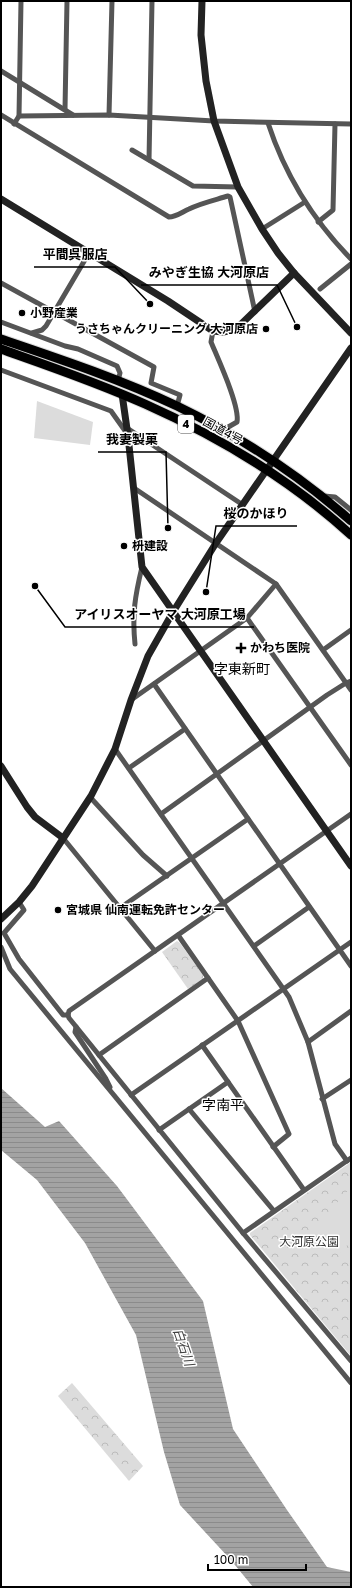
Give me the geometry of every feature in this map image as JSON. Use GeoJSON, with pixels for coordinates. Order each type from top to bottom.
{"type":"FeatureCollection","features":[{"type":"Feature","properties":{"kind":"highway","name":"国道4号"},"geometry":{"type":"LineString","coordinates":[[1,339],[118,381],[177,406],[222,430],[272,461],[321,496],[351,521]]}},
{"type":"Feature","properties":{"kind":"highway","name":"国道4号"},"geometry":{"type":"LineString","coordinates":[[1,349],[122,394],[185,423],[267,470],[320,509],[351,535]]}},
{"type":"Feature","properties":{"kind":"street"},"geometry":{"type":"LineString","coordinates":[[14,124],[20,116],[21,1]]}},
{"type":"Feature","properties":{"kind":"street"},"geometry":{"type":"LineString","coordinates":[[64,109],[67,1]]}},
{"type":"Feature","properties":{"kind":"street"},"geometry":{"type":"LineString","coordinates":[[109,115],[112,1]]}},
{"type":"Feature","properties":{"kind":"street"},"geometry":{"type":"LineString","coordinates":[[149,160],[152,1]]}},
{"type":"Feature","properties":{"kind":"street"},"geometry":{"type":"LineString","coordinates":[[202,1],[201,35],[206,81],[214,121],[238,186],[262,229],[294,273],[351,333]]}},
{"type":"Feature","properties":{"kind":"street"},"geometry":{"type":"LineString","coordinates":[[1,71],[74,116]]}},
{"type":"Feature","properties":{"kind":"street"},"geometry":{"type":"LineString","coordinates":[[1,115],[168,217],[173,217],[189,208],[228,196]]}},
{"type":"Feature","properties":{"kind":"street"},"geometry":{"type":"LineString","coordinates":[[20,116],[109,115],[149,116],[214,121],[351,124]]}},
{"type":"Feature","properties":{"kind":"street"},"geometry":{"type":"LineString","coordinates":[[268,123],[284,165],[304,202],[318,222],[351,259]]}},
{"type":"Feature","properties":{"kind":"street"},"geometry":{"type":"LineString","coordinates":[[318,222],[333,210],[335,124]]}},
{"type":"Feature","properties":{"kind":"street"},"geometry":{"type":"LineString","coordinates":[[132,150],[193,186],[238,186]]}},
{"type":"Feature","properties":{"kind":"street"},"geometry":{"type":"LineString","coordinates":[[228,186],[228,196],[230,197],[255,312]]}},
{"type":"Feature","properties":{"kind":"street"},"geometry":{"type":"LineString","coordinates":[[1,199],[168,301],[213,331],[222,332],[235,330],[294,273]]}},
{"type":"Feature","properties":{"kind":"street"},"geometry":{"type":"LineString","coordinates":[[262,229],[304,202]]}},
{"type":"Feature","properties":{"kind":"street"},"geometry":{"type":"LineString","coordinates":[[32,333],[42,330],[46,326],[53,311],[89,253]]}},
{"type":"Feature","properties":{"kind":"street"},"geometry":{"type":"LineString","coordinates":[[320,289],[351,264]]}},
{"type":"Feature","properties":{"kind":"street"},"geometry":{"type":"LineString","coordinates":[[1,283],[154,366],[151,383],[180,395],[177,406]]}},
{"type":"Feature","properties":{"kind":"street"},"geometry":{"type":"LineString","coordinates":[[1,322],[78,349],[117,366],[120,373],[118,381]]}},
{"type":"Feature","properties":{"kind":"street"},"geometry":{"type":"LineString","coordinates":[[213,331],[211,342],[235,404],[238,416],[236,422],[222,430]]}},
{"type":"Feature","properties":{"kind":"street"},"geometry":{"type":"LineString","coordinates":[[1,919],[19,902],[32,886],[90,797],[115,749],[131,700],[148,656],[173,612],[216,543],[351,348]]}},
{"type":"Feature","properties":{"kind":"street"},"geometry":{"type":"LineString","coordinates":[[1,370],[111,411],[128,436]]}},
{"type":"Feature","properties":{"kind":"street"},"geometry":{"type":"LineString","coordinates":[[122,394],[142,567],[134,603],[133,624],[135,644]]}},
{"type":"Feature","properties":{"kind":"street"},"geometry":{"type":"LineString","coordinates":[[127,428],[243,505]]}},
{"type":"Feature","properties":{"kind":"street"},"geometry":{"type":"LineString","coordinates":[[134,488],[276,584],[323,650],[348,682],[351,690]]}},
{"type":"Feature","properties":{"kind":"street"},"geometry":{"type":"LineString","coordinates":[[321,496],[335,497],[351,510]]}},
{"type":"Feature","properties":{"kind":"street"},"geometry":{"type":"LineString","coordinates":[[142,567],[351,866]]}},
{"type":"Feature","properties":{"kind":"street"},"geometry":{"type":"LineString","coordinates":[[131,700],[247,618],[276,584]]}},
{"type":"Feature","properties":{"kind":"street"},"geometry":{"type":"LineString","coordinates":[[247,618],[351,765]]}},
{"type":"Feature","properties":{"kind":"street"},"geometry":{"type":"LineString","coordinates":[[323,650],[351,630]]}},
{"type":"Feature","properties":{"kind":"street"},"geometry":{"type":"LineString","coordinates":[[161,814],[310,707],[348,682]]}},
{"type":"Feature","properties":{"kind":"street"},"geometry":{"type":"LineString","coordinates":[[154,684],[351,966]]}},
{"type":"Feature","properties":{"kind":"street"},"geometry":{"type":"LineString","coordinates":[[129,768],[185,729]]}},
{"type":"Feature","properties":{"kind":"street"},"geometry":{"type":"LineString","coordinates":[[115,749],[289,997],[308,1042],[335,1144],[349,1159],[243,1233]]}},
{"type":"Feature","properties":{"kind":"street"},"geometry":{"type":"LineString","coordinates":[[1,766],[35,817],[63,838],[155,951]]}},
{"type":"Feature","properties":{"kind":"street"},"geometry":{"type":"LineString","coordinates":[[90,797],[143,855],[167,876]]}},
{"type":"Feature","properties":{"kind":"street"},"geometry":{"type":"LineString","coordinates":[[68,1015],[69,1011],[351,814]]}},
{"type":"Feature","properties":{"kind":"street"},"geometry":{"type":"LineString","coordinates":[[120,908],[248,818]]}},
{"type":"Feature","properties":{"kind":"street"},"geometry":{"type":"LineString","coordinates":[[19,902],[24,910],[4,933],[18,959],[63,1015],[68,1015],[76,1027],[243,1233],[351,1361]]}},
{"type":"Feature","properties":{"kind":"street"},"geometry":{"type":"LineString","coordinates":[[254,946],[309,907]]}},
{"type":"Feature","properties":{"kind":"street"},"geometry":{"type":"LineString","coordinates":[[178,935],[238,1021],[289,1134],[273,1146]]}},
{"type":"Feature","properties":{"kind":"street"},"geometry":{"type":"LineString","coordinates":[[131,1095],[351,942]]}},
{"type":"Feature","properties":{"kind":"street"},"geometry":{"type":"LineString","coordinates":[[1,947],[10,969],[351,1383]]}},
{"type":"Feature","properties":{"kind":"street"},"geometry":{"type":"LineString","coordinates":[[99,1055],[208,978]]}},
{"type":"Feature","properties":{"kind":"street"},"geometry":{"type":"LineString","coordinates":[[308,1042],[351,1012]]}},
{"type":"Feature","properties":{"kind":"street"},"geometry":{"type":"LineString","coordinates":[[76,1027],[75,1032],[106,1079],[112,1093]]}},
{"type":"Feature","properties":{"kind":"street"},"geometry":{"type":"LineString","coordinates":[[202,1045],[304,1190]]}},
{"type":"Feature","properties":{"kind":"street"},"geometry":{"type":"LineString","coordinates":[[322,1099],[351,1080]]}},
{"type":"Feature","properties":{"kind":"street"},"geometry":{"type":"LineString","coordinates":[[159,1130],[228,1082]]}},
{"type":"Feature","properties":{"kind":"street"},"geometry":{"type":"LineString","coordinates":[[189,1109],[274,1211]]}},
{"type":"Feature","properties":{"kind":"green space"},"geometry":{"type":"Polygon","coordinates":[[[37,401],[93,422],[90,445],[34,438],[37,401]]]}},
{"type":"Feature","properties":{"kind":"green space"},"geometry":{"type":"Polygon","coordinates":[[[177,941],[203,975],[203,979],[188,989],[162,952],[177,941]]]}},
{"type":"Feature","properties":{"kind":"green space","name":"大河原公園"},"geometry":{"type":"Polygon","coordinates":[[[351,1162],[351,1356],[250,1235],[250,1233],[351,1162]]]}},
{"type":"Feature","properties":{"kind":"green space"},"geometry":{"type":"Polygon","coordinates":[[[351,1187],[351,1241],[340,1253],[313,1229],[351,1187]]]}},
{"type":"Feature","properties":{"kind":"green space"},"geometry":{"type":"Polygon","coordinates":[[[72,1383],[143,1466],[129,1481],[58,1396],[72,1383]]]}},
{"type":"Feature","properties":{"kind":"water","name":"白石川"},"geometry":{"type":"Polygon","coordinates":[[[1,1088],[45,1127],[59,1121],[117,1186],[203,1301],[233,1429],[327,1567],[351,1572],[351,1587],[253,1587],[230,1559],[180,1505],[164,1452],[136,1335],[85,1243],[37,1180],[1,1150],[1,1088]]]}},
{"type":"Feature","properties":{"kind":"place","name":"平間呉服店"},"geometry":{"type":"Point","coordinates":[150,304]}},
{"type":"Feature","properties":{"kind":"place","name":"小野産業"},"geometry":{"type":"Point","coordinates":[22,313]}},
{"type":"Feature","properties":{"kind":"place","name":"みやぎ生協 大河原店"},"geometry":{"type":"Point","coordinates":[297,327]}},
{"type":"Feature","properties":{"kind":"place","name":"うさちゃんクリーニング 大河原店"},"geometry":{"type":"Point","coordinates":[266,329]}},
{"type":"Feature","properties":{"kind":"place","name":"我妻製菓"},"geometry":{"type":"Point","coordinates":[168,528]}},
{"type":"Feature","properties":{"kind":"place","name":"枡建設"},"geometry":{"type":"Point","coordinates":[124,546]}},
{"type":"Feature","properties":{"kind":"place","name":"アイリスオーヤマ 大河原工場"},"geometry":{"type":"Point","coordinates":[35,586]}},
{"type":"Feature","properties":{"kind":"place","name":"桜のかほり"},"geometry":{"type":"Point","coordinates":[206,592]}},
{"type":"Feature","properties":{"kind":"place","name":"かわち医院"},"geometry":{"type":"Point","coordinates":[241,648]}},
{"type":"Feature","properties":{"kind":"place","name":"宮城県 仙南運転免許センター"},"geometry":{"type":"Point","coordinates":[58,910]}},
{"type":"Feature","properties":{"kind":"district","name":"字東新町"},"geometry":{"type":"Point","coordinates":[242,669]}},
{"type":"Feature","properties":{"kind":"district","name":"字南平"},"geometry":{"type":"Point","coordinates":[223,1105]}}]}
